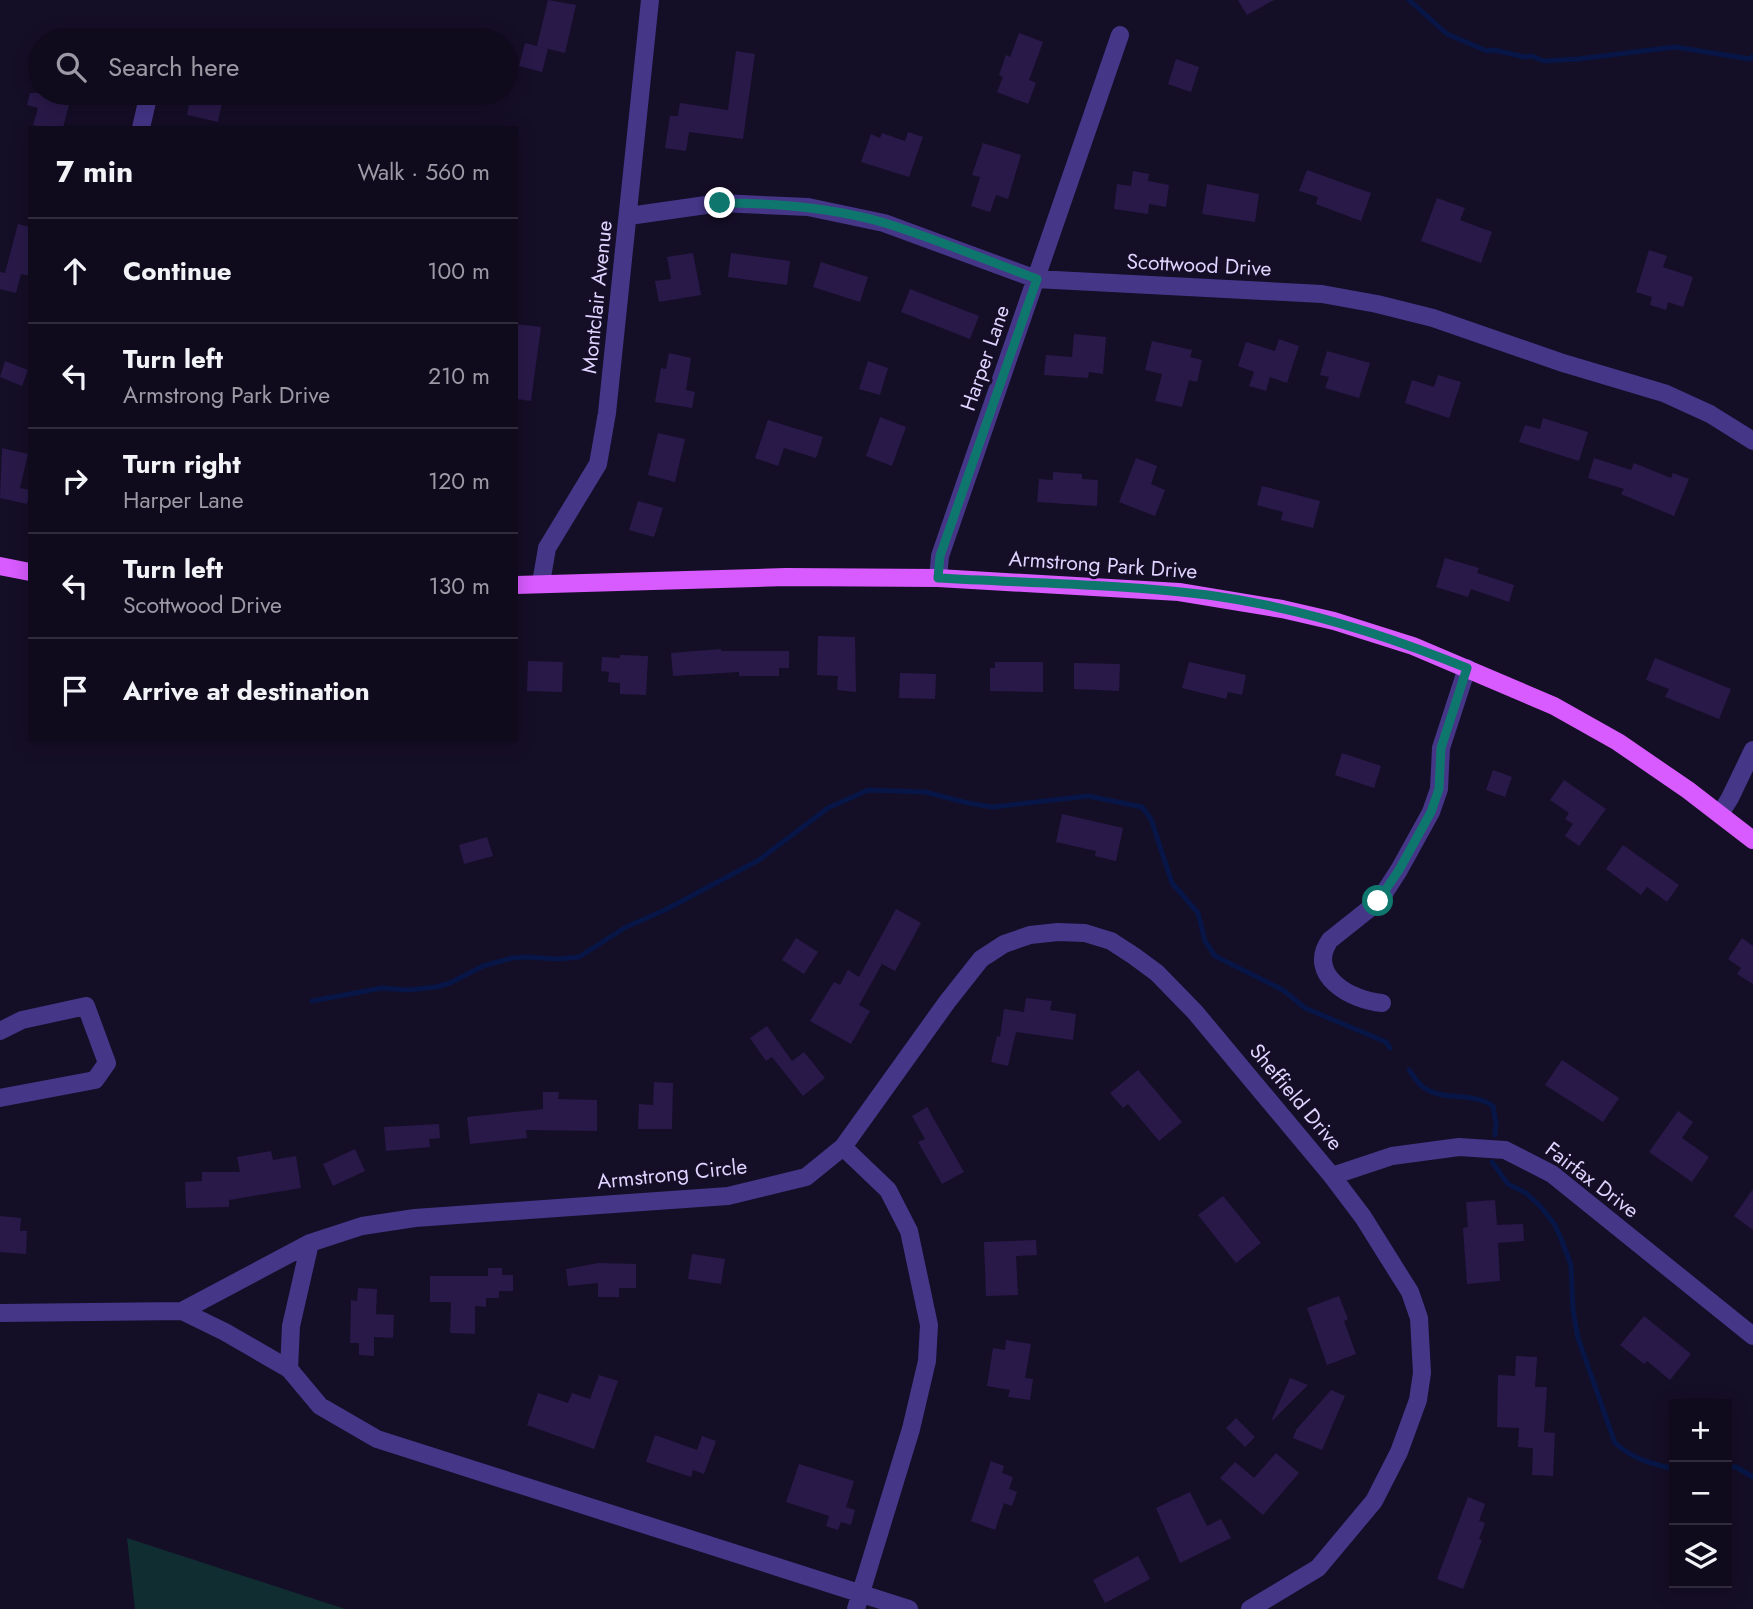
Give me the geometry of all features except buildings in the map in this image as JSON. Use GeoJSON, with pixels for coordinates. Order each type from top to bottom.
{"type":"FeatureCollection","features":[{"type":"Feature","properties":{"kind":"main road"},"geometry":{"type":"LineString","coordinates":[[0,566],[28,572]]}},
{"type":"Feature","properties":{"kind":"main road","name":"Armstrong Park Drive"},"geometry":{"type":"LineString","coordinates":[[518,585],[786,577],[938,578],[1211,596],[1334,621],[1413,646],[1554,706],[1602,732],[1688,790],[1753,840]]}},
{"type":"Feature","properties":{"kind":"street","name":"Montclair Avenue"},"geometry":{"type":"LineString","coordinates":[[541,583],[547,548],[598,464],[607,414],[650,0]]}},
{"type":"Feature","properties":{"kind":"street","name":"Harper Lane"},"geometry":{"type":"LineString","coordinates":[[938,578],[940,556],[1120,35]]}},
{"type":"Feature","properties":{"kind":"street"},"geometry":{"type":"LineString","coordinates":[[141,126],[146,105]]}},
{"type":"Feature","properties":{"kind":"street","name":"Scottwood Drive"},"geometry":{"type":"LineString","coordinates":[[629,216],[720,203],[808,206],[884,223],[1037,279],[1322,294],[1377,304],[1433,318],[1467,332],[1664,393],[1710,414],[1753,441]]}},
{"type":"Feature","properties":{"kind":"street"},"geometry":{"type":"LineString","coordinates":[[1382,1003],[1358,999],[1336,986],[1323,963],[1325,947],[1378,901],[1399,870],[1431,812],[1439,789],[1441,748],[1467,668]]}},
{"type":"Feature","properties":{"kind":"street"},"geometry":{"type":"LineString","coordinates":[[1720,814],[1753,750]]}},
{"type":"Feature","properties":{"kind":"street","name":"Sheffield Drive"},"geometry":{"type":"LineString","coordinates":[[843,1147],[981,959],[1004,944],[1030,935],[1085,933],[1111,941],[1123,948],[1177,992],[1332,1176],[1387,1252],[1413,1300],[1419,1318],[1422,1373],[1418,1400],[1399,1452],[1374,1501],[1318,1568],[1250,1609]]}},
{"type":"Feature","properties":{"kind":"street"},"geometry":{"type":"LineString","coordinates":[[0,1031],[22,1020],[86,1006],[107,1063],[95,1080],[0,1098]]}},
{"type":"Feature","properties":{"kind":"street"},"geometry":{"type":"LineString","coordinates":[[843,1147],[888,1190],[909,1231],[929,1325],[927,1361],[911,1429],[858,1601]]}},
{"type":"Feature","properties":{"kind":"street","name":"Armstrong Circle"},"geometry":{"type":"LineString","coordinates":[[182,1311],[310,1243],[362,1226],[415,1218],[728,1196],[806,1177],[843,1147]]}},
{"type":"Feature","properties":{"kind":"street","name":"Fairfax Drive"},"geometry":{"type":"LineString","coordinates":[[1332,1176],[1392,1156],[1459,1147],[1505,1150],[1552,1174],[1753,1336]]}},
{"type":"Feature","properties":{"kind":"street"},"geometry":{"type":"LineString","coordinates":[[289,1369],[291,1326],[310,1243]]}},
{"type":"Feature","properties":{"kind":"street","name":"Armstrong Circle"},"geometry":{"type":"LineString","coordinates":[[0,1314],[182,1311],[289,1369],[320,1406],[377,1438],[858,1601],[909,1609]]}},
{"type":"Feature","properties":{"kind":"green space"},"geometry":{"type":"Polygon","coordinates":[[[127,1538],[345,1609],[135,1609],[127,1538]]]}},
{"type":"Feature","properties":{"kind":"waterway"},"geometry":{"type":"LineString","coordinates":[[1409,0],[1447,34],[1487,51],[1532,56],[1544,61],[1675,47],[1750,59],[1753,56]]}},
{"type":"Feature","properties":{"kind":"waterway"},"geometry":{"type":"LineString","coordinates":[[312,1001],[382,988],[408,990],[436,987],[483,966],[512,958],[579,957],[626,927],[665,910],[759,860],[828,808],[868,790],[925,792],[993,807],[1088,796],[1142,807],[1151,819],[1172,883],[1198,913],[1205,941],[1215,956],[1283,990],[1305,1008],[1386,1042],[1390,1048]]}},
{"type":"Feature","properties":{"kind":"waterway"},"geometry":{"type":"LineString","coordinates":[[1409,1070],[1421,1086],[1431,1092],[1485,1101],[1493,1106],[1495,1135]]}},
{"type":"Feature","properties":{"kind":"waterway"},"geometry":{"type":"LineString","coordinates":[[1492,1162],[1508,1184],[1526,1193],[1555,1225],[1571,1265],[1573,1310],[1578,1338],[1615,1443],[1643,1460],[1669,1468]]}},
{"type":"Feature","properties":{"kind":"waterway"},"geometry":{"type":"LineString","coordinates":[[1732,1467],[1753,1477]]}},
{"type":"Feature","properties":{"kind":"route"},"geometry":{"type":"LineString","coordinates":[[720,203],[808,206],[852,215],[884,223],[1037,279],[940,556],[938,578],[1211,596],[1334,621],[1413,646],[1467,668],[1441,748],[1439,789],[1431,812],[1399,870],[1378,901]]}}]}
